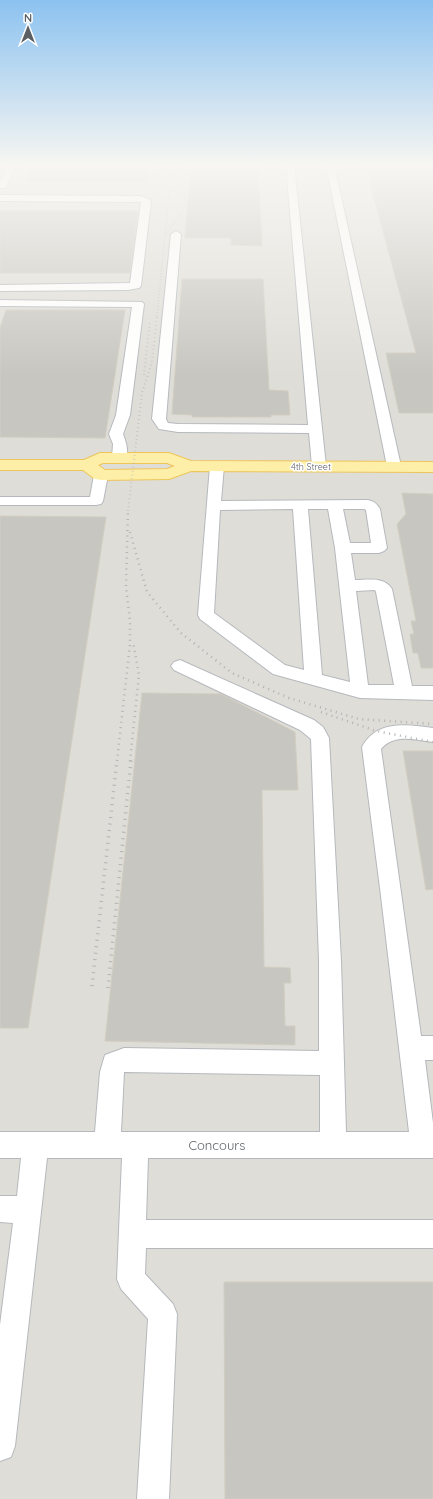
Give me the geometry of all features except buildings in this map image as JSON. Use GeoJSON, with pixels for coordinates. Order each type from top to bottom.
{"type":"FeatureCollection","features":[{"type":"Feature","properties":{"kind":"main road","name":"4th Street"},"geometry":{"type":"LineString","coordinates":[[0,465],[88,465],[100,458],[169,458],[189,466],[433,467]]}},
{"type":"Feature","properties":{"kind":"main road"},"geometry":{"type":"LineString","coordinates":[[88,465],[101,475]]}},
{"type":"Feature","properties":{"kind":"main road","name":"4th Street"},"geometry":{"type":"LineString","coordinates":[[101,475],[169,474],[189,466]]}},
{"type":"Feature","properties":{"kind":"street"},"geometry":{"type":"LineString","coordinates":[[0,288],[128,288],[135,286],[142,235]]}},
{"type":"Feature","properties":{"kind":"street"},"geometry":{"type":"LineString","coordinates":[[176,235],[158,419],[164,426],[178,428],[315,429]]}},
{"type":"Feature","properties":{"kind":"street"},"geometry":{"type":"LineString","coordinates":[[297,235],[319,466]]}},
{"type":"Feature","properties":{"kind":"street"},"geometry":{"type":"LineString","coordinates":[[345,235],[394,466]]}},
{"type":"Feature","properties":{"kind":"street"},"geometry":{"type":"LineString","coordinates":[[0,303],[138,304],[122,415],[116,434],[120,444],[119,458]]}},
{"type":"Feature","properties":{"kind":"street"},"geometry":{"type":"LineString","coordinates":[[217,466],[206,615],[279,670],[360,691],[433,693]]}},
{"type":"Feature","properties":{"kind":"street"},"geometry":{"type":"LineString","coordinates":[[0,501],[96,502],[101,475]]}},
{"type":"Feature","properties":{"kind":"street"},"geometry":{"type":"LineString","coordinates":[[335,504],[343,548],[360,691]]}},
{"type":"Feature","properties":{"kind":"street"},"geometry":{"type":"LineString","coordinates":[[214,506],[368,504],[373,509],[379,548],[343,548]]}},
{"type":"Feature","properties":{"kind":"street"},"geometry":{"type":"LineString","coordinates":[[300,505],[313,679]]}},
{"type":"Feature","properties":{"kind":"street"},"geometry":{"type":"LineString","coordinates":[[348,586],[378,585],[384,588],[404,692]]}},
{"type":"Feature","properties":{"kind":"street"},"geometry":{"type":"LineString","coordinates":[[180,666],[307,724],[320,738],[330,961],[333,1145]]}},
{"type":"Feature","properties":{"kind":"street"},"geometry":{"type":"LineString","coordinates":[[428,1145],[422,1048],[371,747],[377,739],[390,732],[433,735]]}},
{"type":"Feature","properties":{"kind":"street"},"geometry":{"type":"LineString","coordinates":[[107,1145],[112,1072],[114,1064],[124,1060],[332,1063]]}},
{"type":"Feature","properties":{"kind":"street","name":"Concours"},"geometry":{"type":"LineString","coordinates":[[0,1145],[428,1145]]}},
{"type":"Feature","properties":{"kind":"street"},"geometry":{"type":"LineString","coordinates":[[0,1446],[36,1145]]}},
{"type":"Feature","properties":{"kind":"street"},"geometry":{"type":"LineString","coordinates":[[135,1145],[131,1279],[163,1314],[153,1499]]}},
{"type":"Feature","properties":{"kind":"street"},"geometry":{"type":"LineString","coordinates":[[0,1210],[28,1210]]}},
{"type":"Feature","properties":{"kind":"street"},"geometry":{"type":"LineString","coordinates":[[133,1234],[433,1234]]}},
{"type":"Feature","properties":{"kind":"shaded area"},"geometry":{"type":"Polygon","coordinates":[[[0,235],[433,235],[433,1499],[0,1499],[0,235]]]}},
{"type":"Feature","properties":{"kind":"railway"},"geometry":{"type":"LineString","coordinates":[[157,316],[165,235]]}},
{"type":"Feature","properties":{"kind":"railway"},"geometry":{"type":"LineString","coordinates":[[128,511],[142,393],[152,362],[157,315]]}},
{"type":"Feature","properties":{"kind":"railway"},"geometry":{"type":"LineString","coordinates":[[144,375],[150,320]]}},
{"type":"Feature","properties":{"kind":"railway"},"geometry":{"type":"LineString","coordinates":[[117,761],[130,644],[130,621],[126,587],[128,510]]}},
{"type":"Feature","properties":{"kind":"railway"},"geometry":{"type":"LineString","coordinates":[[130,532],[147,592],[181,633],[232,673],[289,698],[359,719],[433,724]]}},
{"type":"Feature","properties":{"kind":"railway"},"geometry":{"type":"LineString","coordinates":[[130,761],[139,675],[133,642]]}},
{"type":"Feature","properties":{"kind":"railway"},"geometry":{"type":"LineString","coordinates":[[321,712],[376,731],[433,742]]}},
{"type":"Feature","properties":{"kind":"railway"},"geometry":{"type":"LineString","coordinates":[[92,986],[117,760]]}},
{"type":"Feature","properties":{"kind":"railway"},"geometry":{"type":"LineString","coordinates":[[108,988],[131,760]]}}]}
